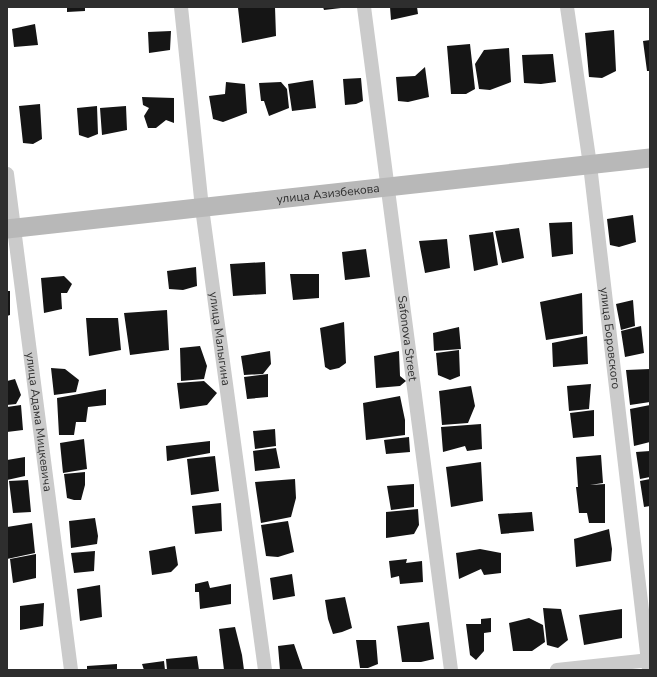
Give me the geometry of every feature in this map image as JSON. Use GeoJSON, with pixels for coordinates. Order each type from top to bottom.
{"type":"FeatureCollection","features":[{"type":"Feature","properties":{"kind":"main road","name":"улица Азизбекова"},"geometry":{"type":"LineString","coordinates":[[10,229],[650,158]]}},
{"type":"Feature","properties":{"kind":"street","name":"улица Малыгина"},"geometry":{"type":"LineString","coordinates":[[182,7],[202,208],[265,670]]}},
{"type":"Feature","properties":{"kind":"street","name":"Safonova Street"},"geometry":{"type":"LineString","coordinates":[[364,7],[451,670]]}},
{"type":"Feature","properties":{"kind":"street","name":"улица Боровского"},"geometry":{"type":"LineString","coordinates":[[567,7],[590,165],[649,663]]}},
{"type":"Feature","properties":{"kind":"street","name":"улица Адама Мицкевича"},"geometry":{"type":"LineString","coordinates":[[7,174],[10,229],[71,670]]}},
{"type":"Feature","properties":{"kind":"street"},"geometry":{"type":"LineString","coordinates":[[557,670],[649,663]]}},
{"type":"Feature","properties":{"kind":"building"},"geometry":{"type":"Polygon","coordinates":[[[67,7],[85,7],[85,11],[67,12],[67,7]]]}},
{"type":"Feature","properties":{"kind":"building"},"geometry":{"type":"Polygon","coordinates":[[[275,7],[276,36],[242,43],[238,8],[275,7]]]}},
{"type":"Feature","properties":{"kind":"building"},"geometry":{"type":"Polygon","coordinates":[[[323,7],[341,7],[341,8],[324,10],[323,7]]]}},
{"type":"Feature","properties":{"kind":"building"},"geometry":{"type":"Polygon","coordinates":[[[390,7],[417,7],[418,14],[391,20],[390,7]]]}},
{"type":"Feature","properties":{"kind":"building"},"geometry":{"type":"Polygon","coordinates":[[[35,24],[38,45],[14,47],[12,29],[35,24]]]}},
{"type":"Feature","properties":{"kind":"building"},"geometry":{"type":"Polygon","coordinates":[[[614,30],[616,71],[602,78],[589,77],[585,33],[614,30]]]}},
{"type":"Feature","properties":{"kind":"building"},"geometry":{"type":"Polygon","coordinates":[[[171,31],[170,50],[149,53],[148,32],[171,31]]]}},
{"type":"Feature","properties":{"kind":"building"},"geometry":{"type":"Polygon","coordinates":[[[650,40],[650,71],[647,71],[643,41],[650,40]]]}},
{"type":"Feature","properties":{"kind":"building"},"geometry":{"type":"Polygon","coordinates":[[[470,44],[475,89],[466,94],[451,94],[447,46],[470,44]]]}},
{"type":"Feature","properties":{"kind":"building"},"geometry":{"type":"Polygon","coordinates":[[[509,48],[511,82],[490,90],[479,89],[475,64],[484,50],[509,48]]]}},
{"type":"Feature","properties":{"kind":"building"},"geometry":{"type":"Polygon","coordinates":[[[553,54],[556,82],[541,84],[524,83],[522,55],[553,54]]]}},
{"type":"Feature","properties":{"kind":"building"},"geometry":{"type":"Polygon","coordinates":[[[425,67],[429,97],[408,102],[398,101],[396,77],[415,76],[425,67]]]}},
{"type":"Feature","properties":{"kind":"building"},"geometry":{"type":"Polygon","coordinates":[[[361,78],[363,101],[356,104],[345,105],[343,79],[361,78]]]}},
{"type":"Feature","properties":{"kind":"building"},"geometry":{"type":"Polygon","coordinates":[[[313,80],[316,108],[292,111],[288,84],[313,80]]]}},
{"type":"Feature","properties":{"kind":"building"},"geometry":{"type":"Polygon","coordinates":[[[226,82],[245,84],[247,113],[223,122],[213,119],[209,96],[225,94],[226,82]]]}},
{"type":"Feature","properties":{"kind":"building"},"geometry":{"type":"Polygon","coordinates":[[[281,82],[287,89],[289,108],[269,116],[264,101],[261,101],[259,83],[281,82]]]}},
{"type":"Feature","properties":{"kind":"building"},"geometry":{"type":"Polygon","coordinates":[[[142,97],[174,98],[174,123],[166,120],[156,128],[148,128],[144,116],[149,108],[143,105],[142,97]]]}},
{"type":"Feature","properties":{"kind":"building"},"geometry":{"type":"Polygon","coordinates":[[[40,104],[42,139],[33,144],[23,143],[19,106],[40,104]]]}},
{"type":"Feature","properties":{"kind":"building"},"geometry":{"type":"Polygon","coordinates":[[[97,106],[98,134],[88,138],[79,135],[77,108],[97,106]]]}},
{"type":"Feature","properties":{"kind":"building"},"geometry":{"type":"Polygon","coordinates":[[[126,106],[127,130],[102,135],[100,108],[126,106]]]}},
{"type":"Feature","properties":{"kind":"building"},"geometry":{"type":"Polygon","coordinates":[[[633,215],[636,242],[619,247],[610,245],[607,219],[633,215]]]}},
{"type":"Feature","properties":{"kind":"building"},"geometry":{"type":"Polygon","coordinates":[[[572,222],[573,254],[552,257],[549,223],[572,222]]]}},
{"type":"Feature","properties":{"kind":"building"},"geometry":{"type":"Polygon","coordinates":[[[519,228],[524,258],[502,263],[495,231],[519,228]]]}},
{"type":"Feature","properties":{"kind":"building"},"geometry":{"type":"Polygon","coordinates":[[[493,232],[498,265],[474,271],[469,235],[493,232]]]}},
{"type":"Feature","properties":{"kind":"building"},"geometry":{"type":"Polygon","coordinates":[[[447,239],[450,268],[425,273],[419,241],[447,239]]]}},
{"type":"Feature","properties":{"kind":"building"},"geometry":{"type":"Polygon","coordinates":[[[366,249],[370,277],[345,280],[342,252],[366,249]]]}},
{"type":"Feature","properties":{"kind":"building"},"geometry":{"type":"Polygon","coordinates":[[[265,262],[266,294],[233,296],[230,264],[265,262]]]}},
{"type":"Feature","properties":{"kind":"building"},"geometry":{"type":"Polygon","coordinates":[[[196,267],[197,286],[183,290],[169,289],[167,271],[196,267]]]}},
{"type":"Feature","properties":{"kind":"building"},"geometry":{"type":"Polygon","coordinates":[[[290,274],[319,274],[319,298],[293,300],[290,274]]]}},
{"type":"Feature","properties":{"kind":"building"},"geometry":{"type":"Polygon","coordinates":[[[64,276],[72,284],[67,293],[61,293],[62,309],[44,313],[41,278],[64,276]]]}},
{"type":"Feature","properties":{"kind":"building"},"geometry":{"type":"Polygon","coordinates":[[[7,291],[10,291],[10,315],[7,316],[7,291]]]}},
{"type":"Feature","properties":{"kind":"building"},"geometry":{"type":"Polygon","coordinates":[[[582,293],[583,334],[546,340],[540,302],[582,293]]]}},
{"type":"Feature","properties":{"kind":"building"},"geometry":{"type":"Polygon","coordinates":[[[633,300],[635,326],[621,330],[616,304],[633,300]]]}},
{"type":"Feature","properties":{"kind":"building"},"geometry":{"type":"Polygon","coordinates":[[[167,310],[169,350],[130,355],[124,313],[167,310]]]}},
{"type":"Feature","properties":{"kind":"building"},"geometry":{"type":"Polygon","coordinates":[[[86,318],[118,318],[121,350],[89,356],[86,318]]]}},
{"type":"Feature","properties":{"kind":"building"},"geometry":{"type":"Polygon","coordinates":[[[344,322],[346,363],[339,368],[330,370],[325,367],[320,328],[344,322]]]}},
{"type":"Feature","properties":{"kind":"building"},"geometry":{"type":"Polygon","coordinates":[[[641,326],[644,353],[625,357],[621,331],[641,326]]]}},
{"type":"Feature","properties":{"kind":"building"},"geometry":{"type":"Polygon","coordinates":[[[459,327],[461,349],[434,351],[433,333],[459,327]]]}},
{"type":"Feature","properties":{"kind":"building"},"geometry":{"type":"Polygon","coordinates":[[[587,336],[588,364],[553,367],[552,343],[587,336]]]}},
{"type":"Feature","properties":{"kind":"building"},"geometry":{"type":"Polygon","coordinates":[[[200,346],[207,366],[204,379],[181,381],[180,348],[200,346]]]}},
{"type":"Feature","properties":{"kind":"building"},"geometry":{"type":"Polygon","coordinates":[[[459,350],[460,376],[450,380],[438,375],[436,353],[459,350]]]}},
{"type":"Feature","properties":{"kind":"building"},"geometry":{"type":"Polygon","coordinates":[[[270,351],[271,364],[263,374],[244,375],[241,356],[270,351]]]}},
{"type":"Feature","properties":{"kind":"building"},"geometry":{"type":"Polygon","coordinates":[[[399,351],[400,376],[406,381],[400,386],[376,388],[374,356],[399,351]]]}},
{"type":"Feature","properties":{"kind":"building"},"geometry":{"type":"Polygon","coordinates":[[[51,368],[65,369],[79,380],[76,392],[54,395],[51,368]]]}},
{"type":"Feature","properties":{"kind":"building"},"geometry":{"type":"Polygon","coordinates":[[[650,369],[650,402],[630,405],[626,370],[650,369]]]}},
{"type":"Feature","properties":{"kind":"building"},"geometry":{"type":"Polygon","coordinates":[[[268,374],[268,397],[247,399],[244,377],[268,374]]]}},
{"type":"Feature","properties":{"kind":"building"},"geometry":{"type":"Polygon","coordinates":[[[15,379],[21,395],[16,404],[7,405],[7,381],[15,379]]]}},
{"type":"Feature","properties":{"kind":"building"},"geometry":{"type":"Polygon","coordinates":[[[204,381],[217,393],[207,405],[180,409],[177,383],[204,381]]]}},
{"type":"Feature","properties":{"kind":"building"},"geometry":{"type":"Polygon","coordinates":[[[591,384],[589,409],[569,411],[567,386],[591,384]]]}},
{"type":"Feature","properties":{"kind":"building"},"geometry":{"type":"Polygon","coordinates":[[[471,386],[475,406],[468,423],[442,425],[439,391],[471,386]]]}},
{"type":"Feature","properties":{"kind":"building"},"geometry":{"type":"Polygon","coordinates":[[[106,389],[106,405],[88,407],[86,422],[76,422],[74,435],[59,435],[57,398],[106,389]]]}},
{"type":"Feature","properties":{"kind":"building"},"geometry":{"type":"Polygon","coordinates":[[[400,396],[405,420],[405,435],[366,440],[363,403],[400,396]]]}},
{"type":"Feature","properties":{"kind":"building"},"geometry":{"type":"Polygon","coordinates":[[[21,405],[23,430],[7,432],[7,407],[21,405]]]}},
{"type":"Feature","properties":{"kind":"building"},"geometry":{"type":"Polygon","coordinates":[[[650,405],[650,442],[634,446],[630,409],[650,405]]]}},
{"type":"Feature","properties":{"kind":"building"},"geometry":{"type":"Polygon","coordinates":[[[594,410],[594,436],[573,438],[570,413],[594,410]]]}},
{"type":"Feature","properties":{"kind":"building"},"geometry":{"type":"Polygon","coordinates":[[[481,424],[482,449],[467,451],[465,446],[443,452],[441,427],[481,424]]]}},
{"type":"Feature","properties":{"kind":"building"},"geometry":{"type":"Polygon","coordinates":[[[275,429],[276,446],[255,449],[253,431],[275,429]]]}},
{"type":"Feature","properties":{"kind":"building"},"geometry":{"type":"Polygon","coordinates":[[[409,437],[410,452],[386,454],[384,440],[409,437]]]}},
{"type":"Feature","properties":{"kind":"building"},"geometry":{"type":"Polygon","coordinates":[[[84,439],[87,469],[63,473],[60,443],[84,439]]]}},
{"type":"Feature","properties":{"kind":"building"},"geometry":{"type":"Polygon","coordinates":[[[210,441],[210,453],[167,461],[166,446],[210,441]]]}},
{"type":"Feature","properties":{"kind":"building"},"geometry":{"type":"Polygon","coordinates":[[[276,448],[280,468],[255,471],[253,451],[276,448]]]}},
{"type":"Feature","properties":{"kind":"building"},"geometry":{"type":"Polygon","coordinates":[[[650,451],[650,477],[640,479],[636,452],[650,451]]]}},
{"type":"Feature","properties":{"kind":"building"},"geometry":{"type":"Polygon","coordinates":[[[601,455],[603,483],[590,485],[605,484],[605,523],[589,523],[587,513],[579,513],[576,487],[578,487],[576,457],[601,455]]]}},
{"type":"Feature","properties":{"kind":"building"},"geometry":{"type":"Polygon","coordinates":[[[215,456],[219,491],[191,495],[187,459],[215,456]]]}},
{"type":"Feature","properties":{"kind":"building"},"geometry":{"type":"Polygon","coordinates":[[[25,457],[25,476],[7,480],[7,460],[25,457]]]}},
{"type":"Feature","properties":{"kind":"building"},"geometry":{"type":"Polygon","coordinates":[[[481,462],[483,501],[451,507],[446,467],[481,462]]]}},
{"type":"Feature","properties":{"kind":"building"},"geometry":{"type":"Polygon","coordinates":[[[85,472],[85,485],[81,500],[67,498],[64,474],[85,472]]]}},
{"type":"Feature","properties":{"kind":"building"},"geometry":{"type":"Polygon","coordinates":[[[295,479],[296,498],[291,517],[261,523],[255,482],[295,479]]]}},
{"type":"Feature","properties":{"kind":"building"},"geometry":{"type":"Polygon","coordinates":[[[650,479],[650,506],[644,507],[640,481],[650,479]]]}},
{"type":"Feature","properties":{"kind":"building"},"geometry":{"type":"Polygon","coordinates":[[[28,480],[31,512],[13,513],[9,481],[28,480]]]}},
{"type":"Feature","properties":{"kind":"building"},"geometry":{"type":"Polygon","coordinates":[[[414,484],[414,507],[391,510],[387,486],[414,484]]]}},
{"type":"Feature","properties":{"kind":"building"},"geometry":{"type":"Polygon","coordinates":[[[221,503],[222,531],[195,534],[192,506],[221,503]]]}},
{"type":"Feature","properties":{"kind":"building"},"geometry":{"type":"Polygon","coordinates":[[[418,509],[419,525],[414,534],[386,538],[386,512],[418,509]]]}},
{"type":"Feature","properties":{"kind":"building"},"geometry":{"type":"Polygon","coordinates":[[[532,512],[534,531],[501,534],[498,514],[532,512]]]}},
{"type":"Feature","properties":{"kind":"building"},"geometry":{"type":"Polygon","coordinates":[[[95,518],[98,536],[97,544],[71,548],[69,521],[95,518]]]}},
{"type":"Feature","properties":{"kind":"building"},"geometry":{"type":"Polygon","coordinates":[[[288,521],[294,552],[278,557],[266,556],[261,525],[288,521]]]}},
{"type":"Feature","properties":{"kind":"building"},"geometry":{"type":"Polygon","coordinates":[[[32,523],[35,553],[7,559],[7,527],[32,523]]]}},
{"type":"Feature","properties":{"kind":"building"},"geometry":{"type":"Polygon","coordinates":[[[609,529],[612,549],[611,561],[576,567],[574,539],[609,529]]]}},
{"type":"Feature","properties":{"kind":"building"},"geometry":{"type":"Polygon","coordinates":[[[175,546],[178,565],[171,572],[152,575],[149,551],[175,546]]]}},
{"type":"Feature","properties":{"kind":"building"},"geometry":{"type":"Polygon","coordinates":[[[480,549],[501,553],[501,573],[484,575],[481,569],[459,579],[456,553],[480,549]]]}},
{"type":"Feature","properties":{"kind":"building"},"geometry":{"type":"Polygon","coordinates":[[[95,551],[94,571],[74,573],[71,553],[95,551]]]}},
{"type":"Feature","properties":{"kind":"building"},"geometry":{"type":"Polygon","coordinates":[[[36,554],[36,578],[13,583],[10,559],[36,554]]]}},
{"type":"Feature","properties":{"kind":"building"},"geometry":{"type":"Polygon","coordinates":[[[407,559],[406,563],[422,561],[423,582],[400,584],[399,576],[391,578],[389,561],[407,559]]]}},
{"type":"Feature","properties":{"kind":"building"},"geometry":{"type":"Polygon","coordinates":[[[292,574],[295,596],[273,600],[270,578],[292,574]]]}},
{"type":"Feature","properties":{"kind":"building"},"geometry":{"type":"Polygon","coordinates":[[[208,581],[210,588],[231,584],[231,604],[200,609],[199,592],[195,592],[195,584],[208,581]]]}},
{"type":"Feature","properties":{"kind":"building"},"geometry":{"type":"Polygon","coordinates":[[[100,585],[102,617],[80,621],[77,589],[100,585]]]}},
{"type":"Feature","properties":{"kind":"building"},"geometry":{"type":"Polygon","coordinates":[[[345,597],[352,628],[333,634],[328,619],[325,600],[345,597]]]}},
{"type":"Feature","properties":{"kind":"building"},"geometry":{"type":"Polygon","coordinates":[[[44,603],[43,626],[20,630],[20,606],[44,603]]]}},
{"type":"Feature","properties":{"kind":"building"},"geometry":{"type":"Polygon","coordinates":[[[543,608],[561,609],[568,640],[558,648],[547,645],[543,608]]]}},
{"type":"Feature","properties":{"kind":"building"},"geometry":{"type":"Polygon","coordinates":[[[622,609],[622,638],[584,645],[579,615],[622,609]]]}},
{"type":"Feature","properties":{"kind":"building"},"geometry":{"type":"Polygon","coordinates":[[[491,618],[491,632],[484,633],[484,651],[476,660],[470,655],[466,624],[481,624],[481,619],[491,618]]]}},
{"type":"Feature","properties":{"kind":"building"},"geometry":{"type":"Polygon","coordinates":[[[529,618],[543,625],[545,642],[532,651],[513,651],[509,623],[529,618]]]}},
{"type":"Feature","properties":{"kind":"building"},"geometry":{"type":"Polygon","coordinates":[[[429,622],[434,659],[421,662],[402,662],[397,626],[429,622]]]}},
{"type":"Feature","properties":{"kind":"building"},"geometry":{"type":"Polygon","coordinates":[[[235,627],[244,670],[224,670],[219,629],[235,627]]]}},
{"type":"Feature","properties":{"kind":"building"},"geometry":{"type":"Polygon","coordinates":[[[356,640],[376,640],[378,664],[368,668],[360,668],[356,640]]]}},
{"type":"Feature","properties":{"kind":"building"},"geometry":{"type":"Polygon","coordinates":[[[294,644],[303,670],[280,670],[278,646],[294,644]]]}},
{"type":"Feature","properties":{"kind":"building"},"geometry":{"type":"Polygon","coordinates":[[[197,656],[199,670],[167,670],[166,659],[197,656]]]}},
{"type":"Feature","properties":{"kind":"building"},"geometry":{"type":"Polygon","coordinates":[[[164,661],[165,670],[144,670],[142,664],[164,661]]]}},
{"type":"Feature","properties":{"kind":"building"},"geometry":{"type":"Polygon","coordinates":[[[117,664],[117,670],[87,670],[87,666],[117,664]]]}}]}
